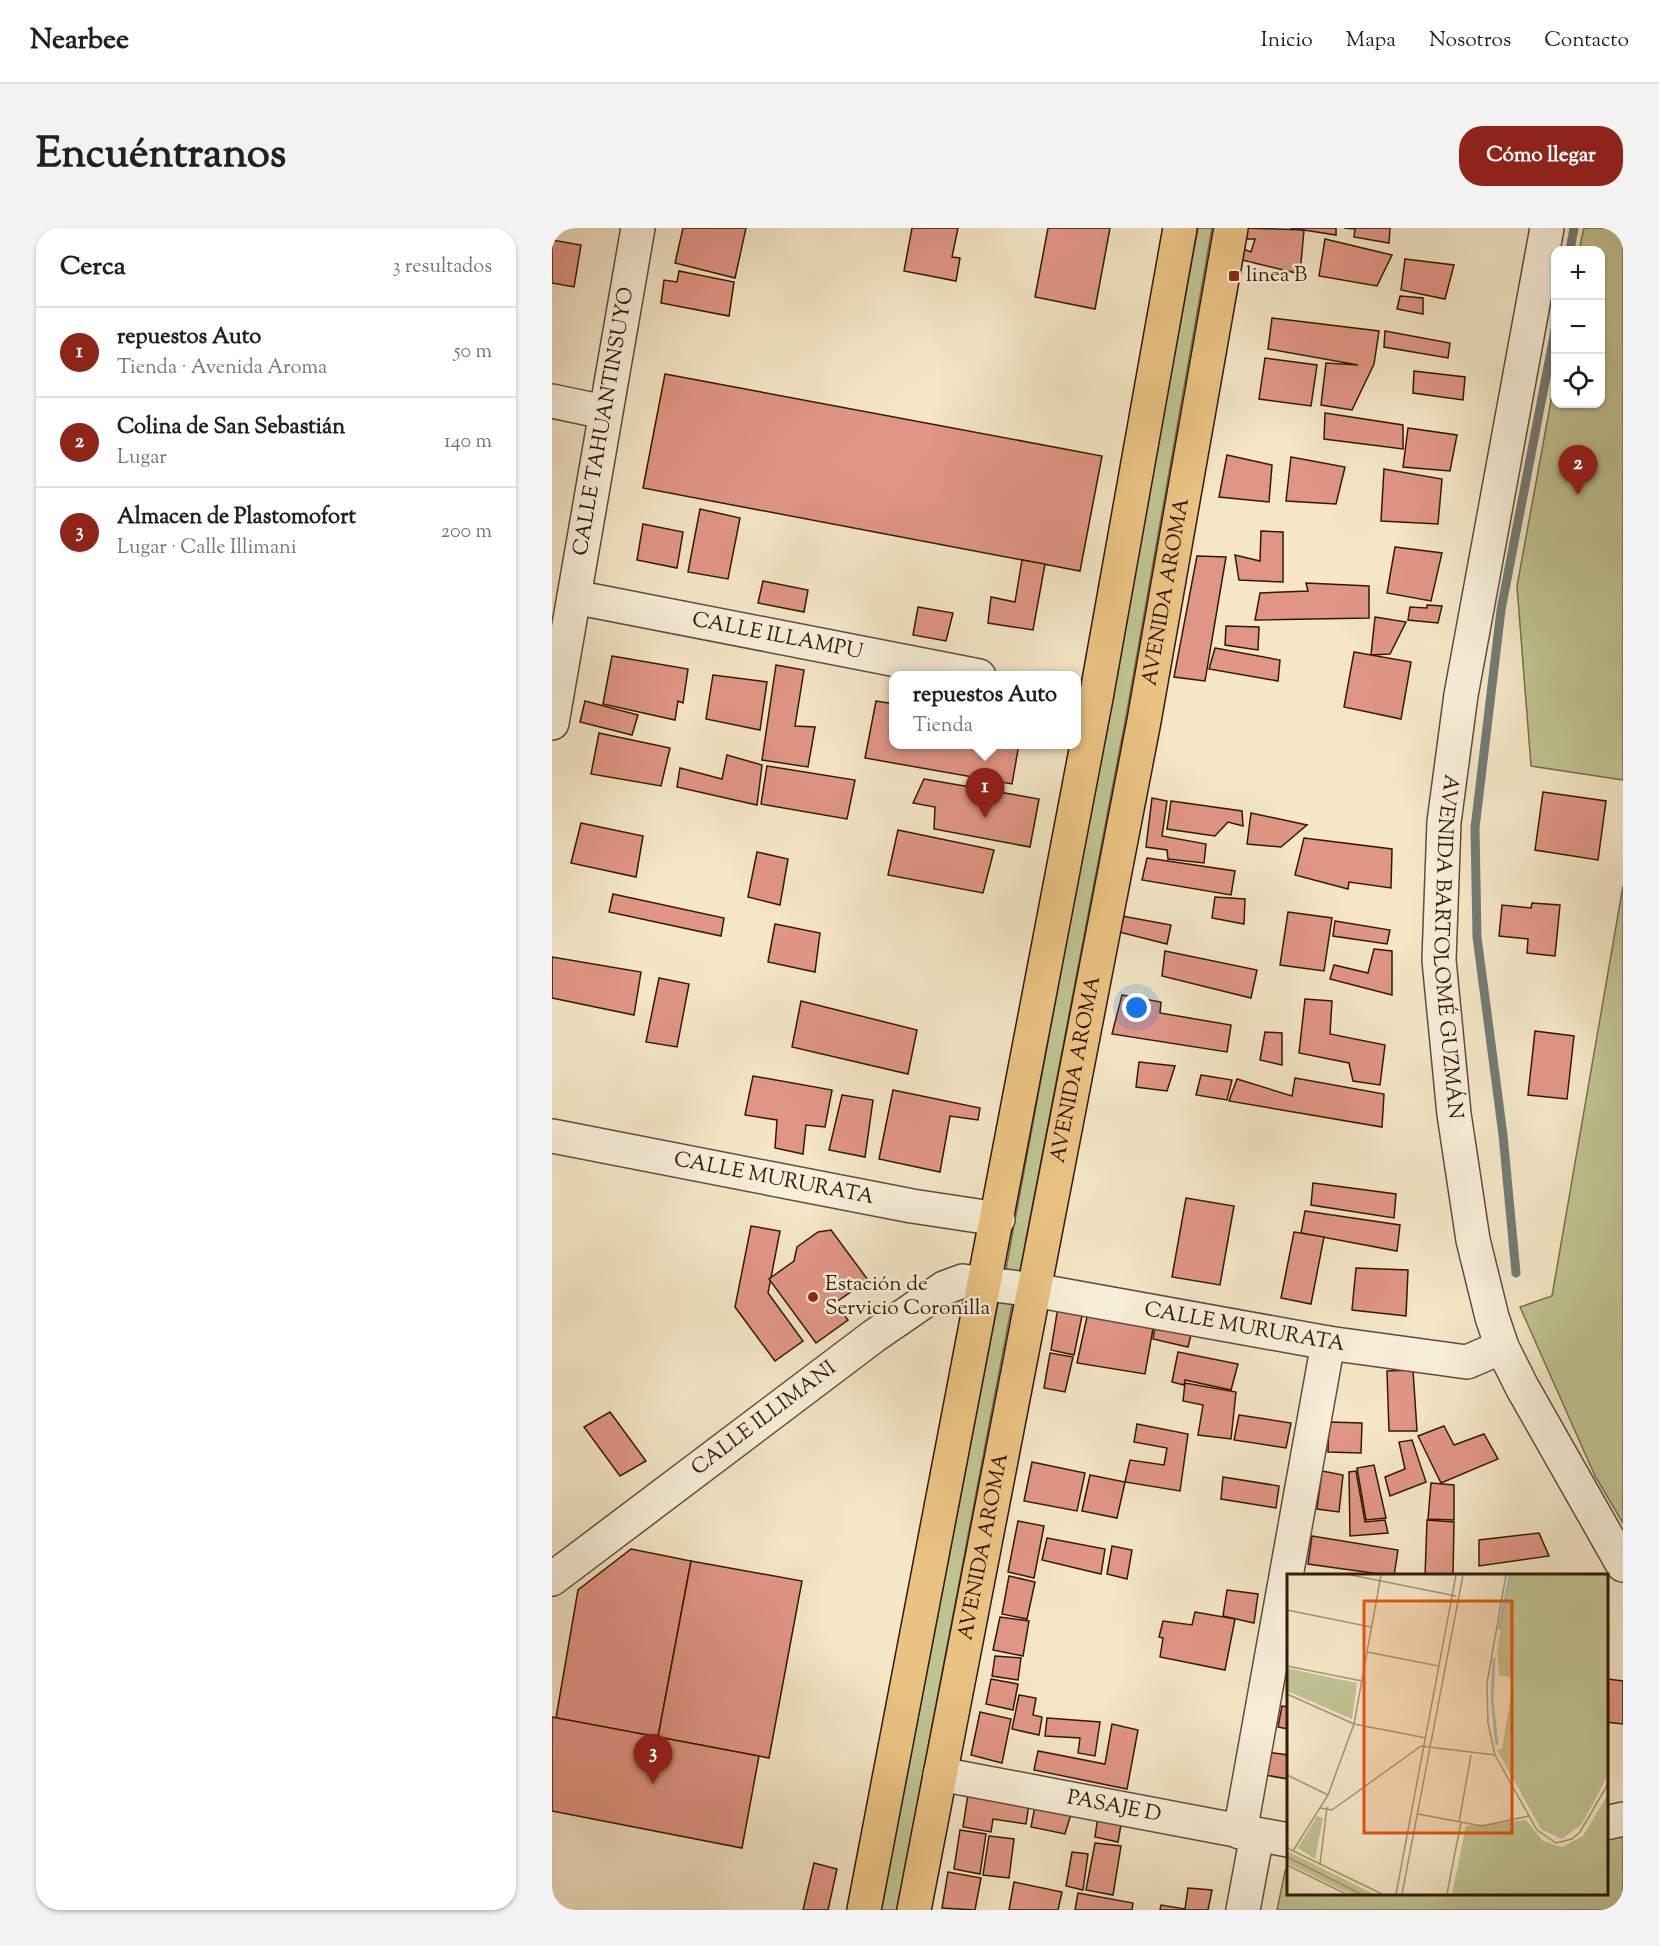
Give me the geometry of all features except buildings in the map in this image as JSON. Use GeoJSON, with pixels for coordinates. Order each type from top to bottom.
{"type":"FeatureCollection","features":[{"type":"Feature","properties":{"kind":"main road"},"geometry":{"type":"LineString","coordinates":[[1081,726],[1180,228]]}},
{"type":"Feature","properties":{"kind":"main road","name":"AVENIDA AROMA"},"geometry":{"type":"LineString","coordinates":[[914,1910],[1144,721],[1231,228]]}},
{"type":"Feature","properties":{"kind":"main road"},"geometry":{"type":"LineString","coordinates":[[864,1910],[998,1219],[1077,749]]}},
{"type":"Feature","properties":{"kind":"street","name":"CALLE TAHUANTINSUYO"},"geometry":{"type":"LineString","coordinates":[[552,723],[604,411],[638,228]]}},
{"type":"Feature","properties":{"kind":"street","name":"AVENIDA BARTOLOMÉ GUZMÁN"},"geometry":{"type":"LineString","coordinates":[[1547,228],[1461,694],[1444,822],[1439,960],[1454,1114],[1473,1240],[1502,1347],[1623,1565]]}},
{"type":"Feature","properties":{"kind":"street"},"geometry":{"type":"LineString","coordinates":[[552,401],[604,411]]}},
{"type":"Feature","properties":{"kind":"street","name":"CALLE ILLAMPU"},"geometry":{"type":"LineString","coordinates":[[574,597],[958,671]]}},
{"type":"Feature","properties":{"kind":"street","name":"CALLE MURURATA"},"geometry":{"type":"LineString","coordinates":[[552,1136],[912,1206],[998,1219]]}},
{"type":"Feature","properties":{"kind":"street","name":"CALLE ILLIMANI"},"geometry":{"type":"LineString","coordinates":[[552,1579],[874,1336],[944,1288],[963,1281],[986,1282]]}},
{"type":"Feature","properties":{"kind":"street","name":"CALLE MURURATA"},"geometry":{"type":"LineString","coordinates":[[986,1282],[1328,1343],[1467,1362],[1502,1347]]}},
{"type":"Feature","properties":{"kind":"street"},"geometry":{"type":"LineString","coordinates":[[1297,1574],[1328,1343]]}},
{"type":"Feature","properties":{"kind":"street"},"geometry":{"type":"LineString","coordinates":[[1243,1910],[1262,1836],[1287,1649]]}},
{"type":"Feature","properties":{"kind":"street","name":"PASAJE D"},"geometry":{"type":"LineString","coordinates":[[940,1774],[1262,1836]]}},
{"type":"Feature","properties":{"kind":"street"},"geometry":{"type":"LineString","coordinates":[[1608,1822],[1623,1819]]}},
{"type":"Feature","properties":{"kind":"green space"},"geometry":{"type":"Polygon","coordinates":[[[1198,228],[1212,228],[1127,711],[1020,1271],[1006,1269],[1198,228]]]}},
{"type":"Feature","properties":{"kind":"green space"},"geometry":{"type":"Polygon","coordinates":[[[1584,228],[1623,228],[1623,780],[1531,766],[1517,586],[1551,401],[1551,408],[1605,408],[1605,246],[1580,246],[1584,228]]]}},
{"type":"Feature","properties":{"kind":"green space"},"geometry":{"type":"Polygon","coordinates":[[[1623,886],[1623,1523],[1595,1476],[1520,1307],[1552,1296],[1623,886]]]}},
{"type":"Feature","properties":{"kind":"green space"},"geometry":{"type":"Polygon","coordinates":[[[998,1302],[1012,1304],[897,1910],[881,1910],[998,1302]]]}},
{"type":"Feature","properties":{"kind":"green space"},"geometry":{"type":"Polygon","coordinates":[[[1623,1835],[1623,1910],[1277,1910],[1287,1868],[1287,1895],[1608,1895],[1608,1838],[1623,1835]]]}},
{"type":"Feature","properties":{"kind":"waterway"},"geometry":{"type":"LineString","coordinates":[[1571,246],[1574,228]]}},
{"type":"Feature","properties":{"kind":"waterway"},"geometry":{"type":"LineString","coordinates":[[1516,1273],[1503,1135],[1477,937],[1475,828],[1501,610],[1551,351]]}},
{"type":"Feature","properties":{"kind":"place","name":"linea B"},"geometry":{"type":"Point","coordinates":[1234,276]}},
{"type":"Feature","properties":{"kind":"place","name":"Colina de San Sebastián"},"geometry":{"type":"Point","coordinates":[1578,495]}},
{"type":"Feature","properties":{"kind":"place","name":"repuestos Auto"},"geometry":{"type":"Point","coordinates":[985,818]}},
{"type":"Feature","properties":{"kind":"place","name":"Estación de Servicio Coronilla"},"geometry":{"type":"Point","coordinates":[813,1297]}},
{"type":"Feature","properties":{"kind":"place","name":"Almacen de Plastomofort"},"geometry":{"type":"Point","coordinates":[653,1784]}}]}
